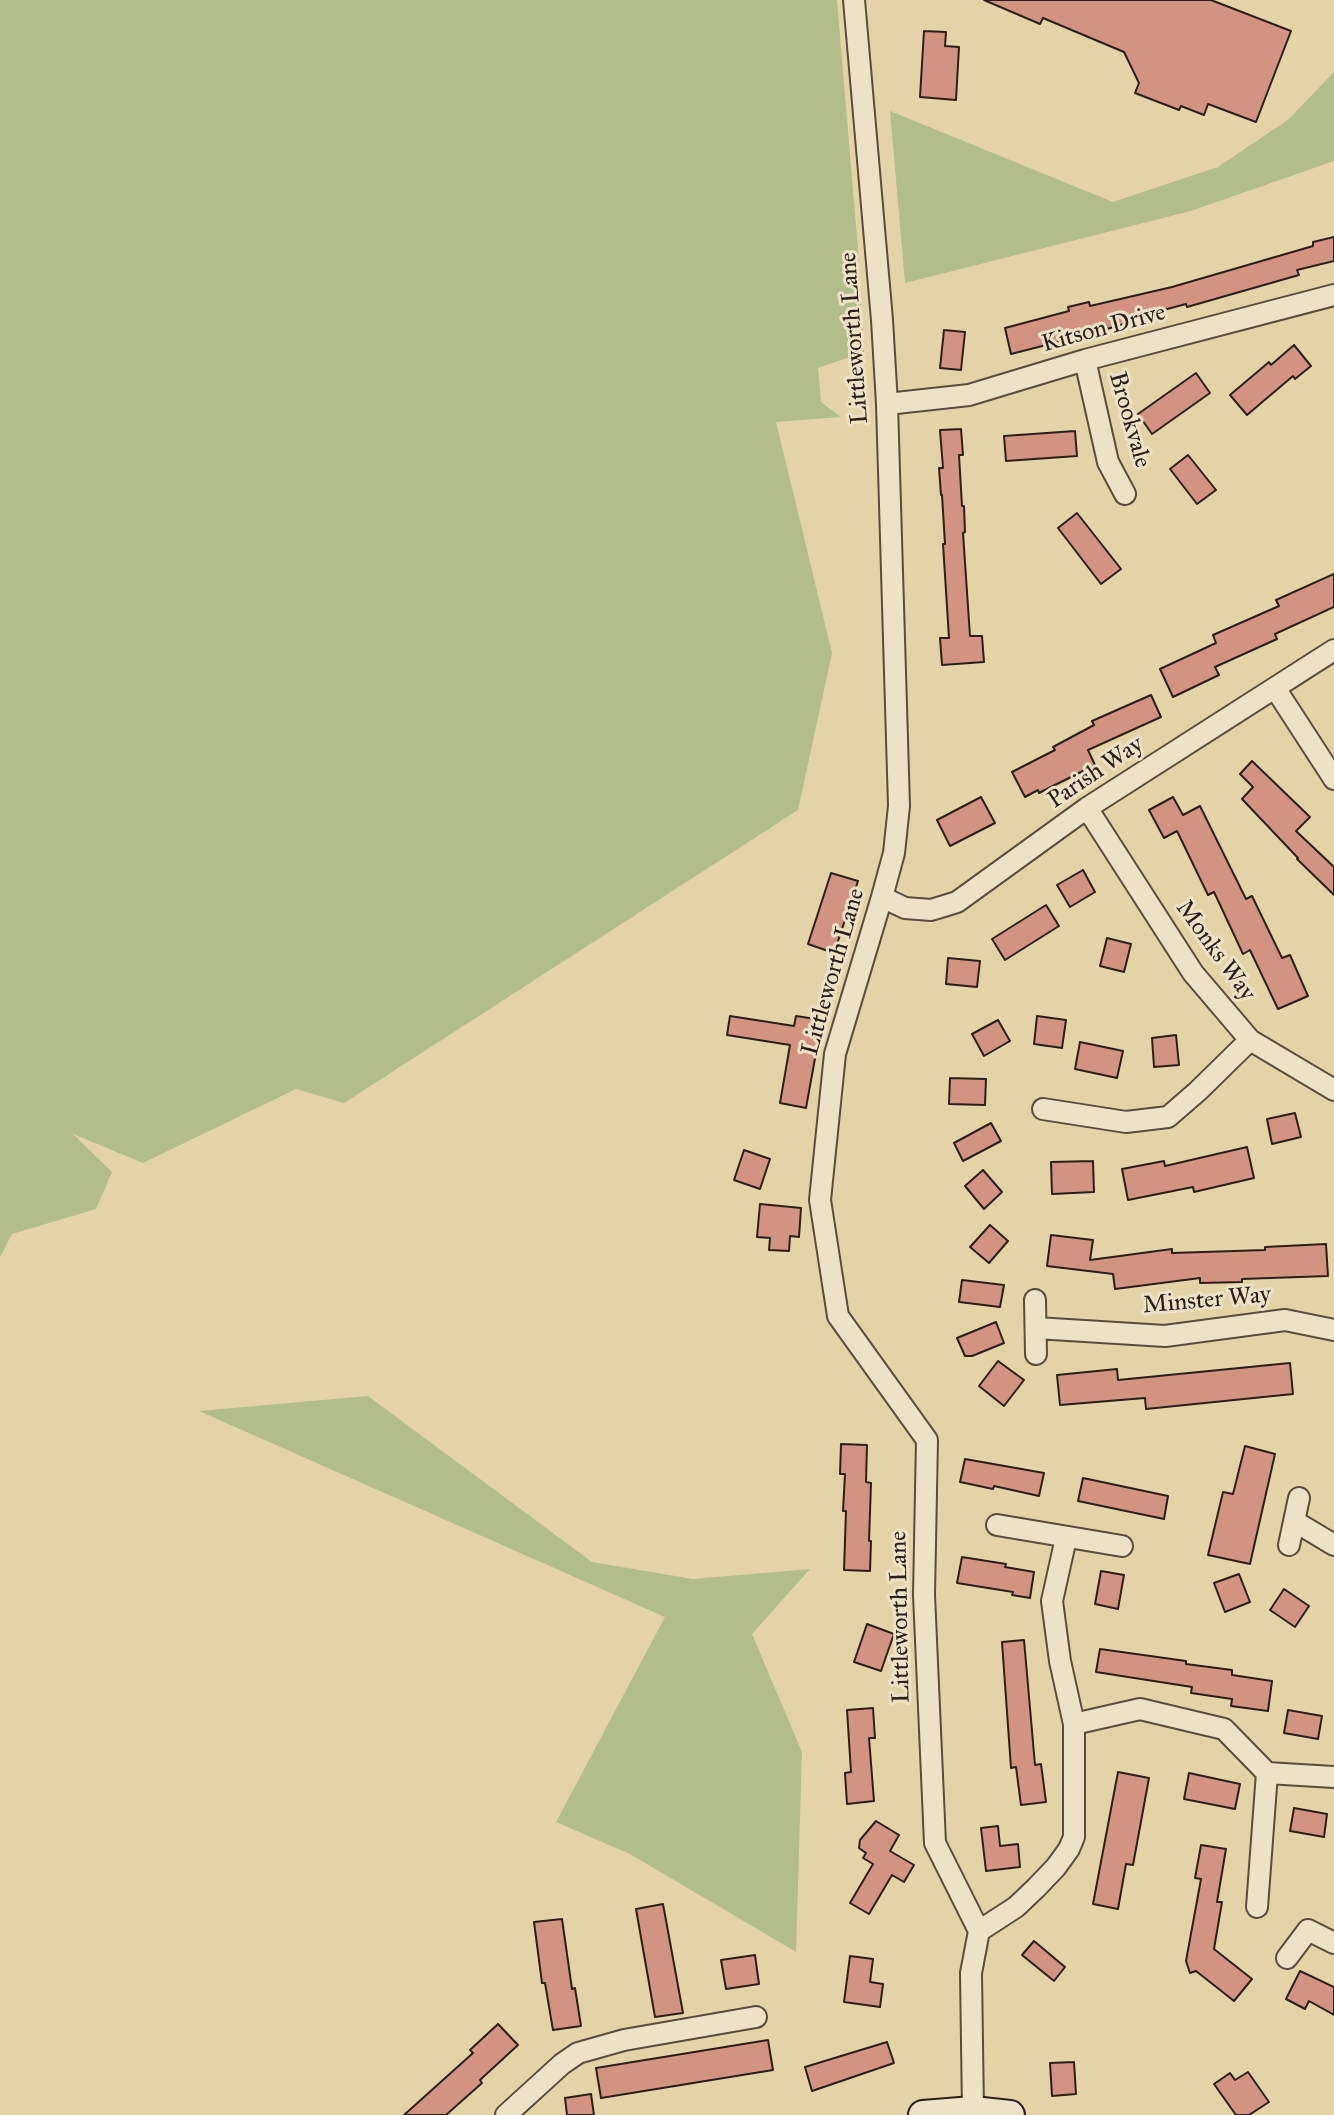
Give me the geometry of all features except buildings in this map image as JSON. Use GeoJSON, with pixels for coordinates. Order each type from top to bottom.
{"type":"FeatureCollection","features":[{"type":"Feature","properties":{"kind":"street","name":"Littleworth Lane"},"geometry":{"type":"LineString","coordinates":[[854,0],[887,404],[899,806],[894,853],[835,1054],[820,1200],[838,1316],[927,1440],[924,1595],[935,1843],[979,1931]]}},
{"type":"Feature","properties":{"kind":"street","name":"Kitson Drive"},"geometry":{"type":"LineString","coordinates":[[887,404],[969,395],[1085,360],[1334,295]]}},
{"type":"Feature","properties":{"kind":"street","name":"Brookvale"},"geometry":{"type":"LineString","coordinates":[[1085,360],[1108,462],[1125,494]]}},
{"type":"Feature","properties":{"kind":"street","name":"Parish Way"},"geometry":{"type":"LineString","coordinates":[[882,897],[905,908],[931,910],[957,902],[1087,808],[1334,650]]}},
{"type":"Feature","properties":{"kind":"street"},"geometry":{"type":"LineString","coordinates":[[1275,688],[1334,779]]}},
{"type":"Feature","properties":{"kind":"street","name":"Monks Way"},"geometry":{"type":"LineString","coordinates":[[1087,808],[1193,973],[1250,1040],[1334,1090]]}},
{"type":"Feature","properties":{"kind":"street"},"geometry":{"type":"LineString","coordinates":[[1043,1109],[1126,1122],[1168,1117],[1250,1040]]}},
{"type":"Feature","properties":{"kind":"street"},"geometry":{"type":"LineString","coordinates":[[1035,1300],[1036,1354]]}},
{"type":"Feature","properties":{"kind":"street","name":"Minster Way"},"geometry":{"type":"LineString","coordinates":[[1036,1328],[1165,1336],[1285,1320],[1334,1330]]}},
{"type":"Feature","properties":{"kind":"street"},"geometry":{"type":"LineString","coordinates":[[1289,1545],[1299,1498]]}},
{"type":"Feature","properties":{"kind":"street"},"geometry":{"type":"LineString","coordinates":[[1294,1521],[1334,1545]]}},
{"type":"Feature","properties":{"kind":"street"},"geometry":{"type":"LineString","coordinates":[[997,1525],[1122,1546]]}},
{"type":"Feature","properties":{"kind":"street"},"geometry":{"type":"LineString","coordinates":[[973,2111],[971,1973],[979,1931],[1016,1907],[1056,1867],[1074,1837],[1074,1724],[1060,1661],[1052,1601],[1066,1538]]}},
{"type":"Feature","properties":{"kind":"street"},"geometry":{"type":"LineString","coordinates":[[1074,1724],[1140,1709],[1224,1729],[1267,1773],[1334,1777]]}},
{"type":"Feature","properties":{"kind":"street"},"geometry":{"type":"LineString","coordinates":[[1257,1907],[1267,1773]]}},
{"type":"Feature","properties":{"kind":"street"},"geometry":{"type":"LineString","coordinates":[[1287,1958],[1308,1930],[1334,1943]]}},
{"type":"Feature","properties":{"kind":"street"},"geometry":{"type":"LineString","coordinates":[[506,2115],[578,2053],[624,2040],[756,2017]]}},
{"type":"Feature","properties":{"kind":"street"},"geometry":{"type":"LineString","coordinates":[[923,2115],[973,2111],[1010,2115]]}},
{"type":"Feature","properties":{"kind":"green space"},"geometry":{"type":"Polygon","coordinates":[[[0,0],[837,0],[864,352],[818,368],[821,402],[841,417],[776,422],[832,653],[798,810],[344,1103],[296,1089],[143,1163],[73,1134],[112,1172],[96,1209],[12,1234],[0,1257],[0,0]]]}},
{"type":"Feature","properties":{"kind":"green space"},"geometry":{"type":"Polygon","coordinates":[[[1334,72],[1334,161],[1191,211],[905,283],[890,111],[1113,202],[1218,167],[1289,119],[1334,72]]]}},
{"type":"Feature","properties":{"kind":"green space"},"geometry":{"type":"Polygon","coordinates":[[[368,1396],[592,1562],[693,1579],[810,1569],[752,1634],[802,1752],[796,1952],[630,1854],[556,1822],[665,1617],[199,1411],[368,1396]]]}}]}
